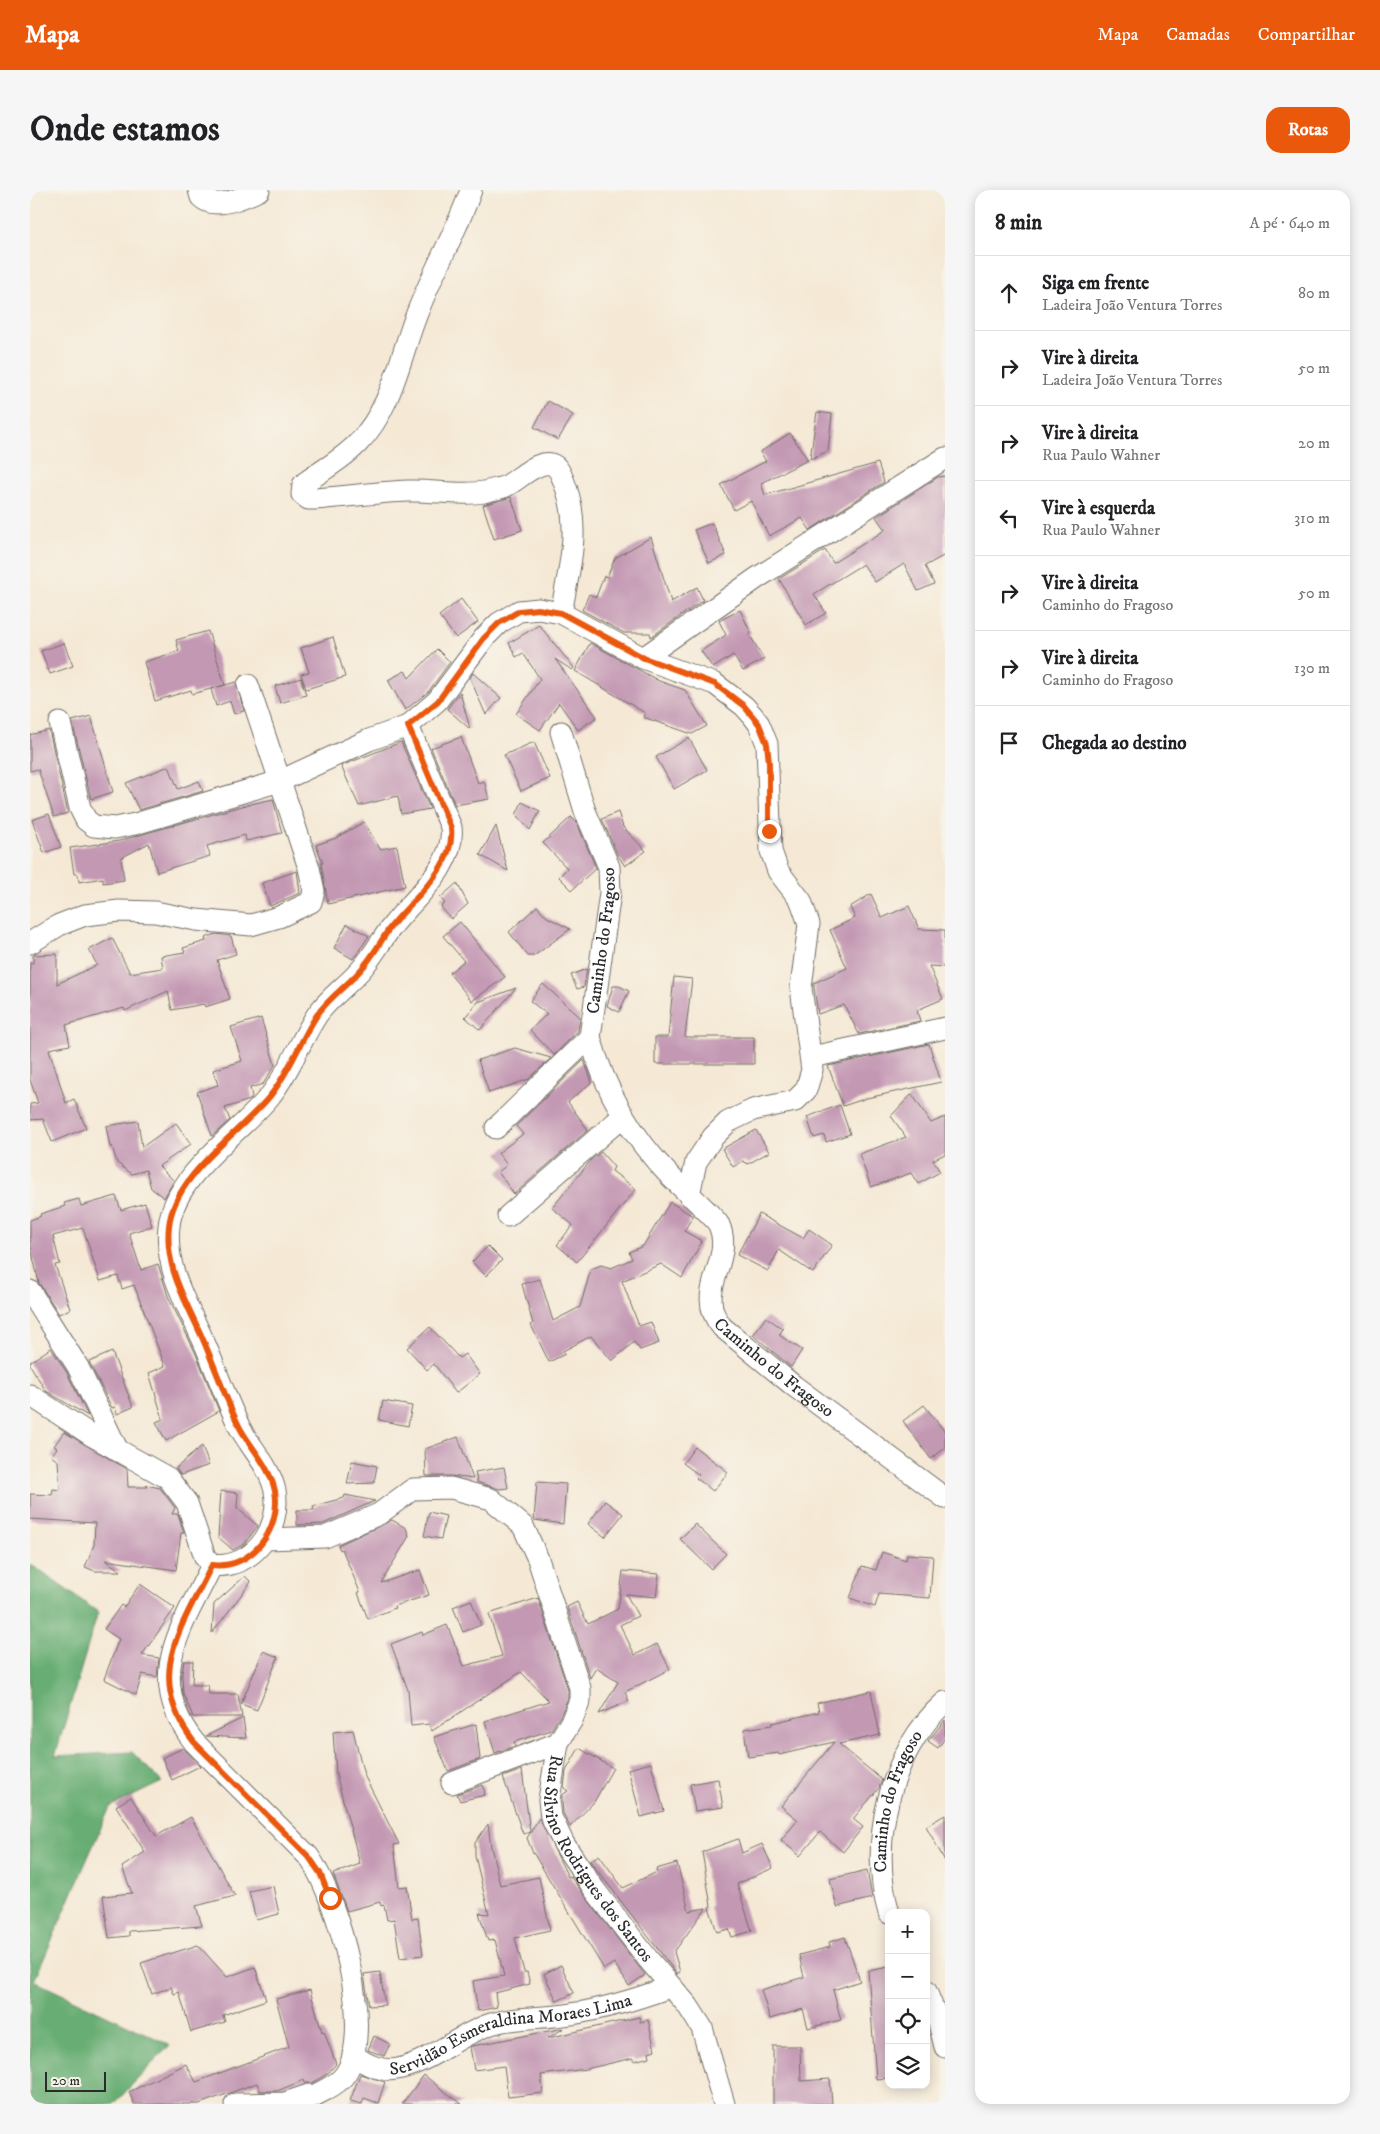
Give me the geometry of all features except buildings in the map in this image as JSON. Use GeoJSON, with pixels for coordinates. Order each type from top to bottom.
{"type":"FeatureCollection","features":[{"type":"Feature","properties":{"kind":"street"},"geometry":{"type":"LineString","coordinates":[[199,190],[201,198],[211,203],[224,202],[259,190]]}},
{"type":"Feature","properties":{"kind":"street"},"geometry":{"type":"LineString","coordinates":[[471,190],[460,220],[416,316],[398,373],[385,404],[359,443],[332,465],[306,482],[302,486],[302,494],[308,499],[314,499],[408,491],[460,494],[479,493],[506,486],[537,466],[548,463],[554,465],[558,468],[565,485],[573,516],[573,555],[561,613]]}},
{"type":"Feature","properties":{"kind":"street"},"geometry":{"type":"LineString","coordinates":[[644,658],[765,572],[945,458]]}},
{"type":"Feature","properties":{"kind":"street"},"geometry":{"type":"LineString","coordinates":[[60,723],[80,808],[86,820],[94,826],[114,828],[135,824],[280,781],[369,740],[408,726],[438,701],[484,638],[505,618],[519,611],[561,613],[644,658],[715,684],[744,706],[759,724],[764,734],[769,763],[771,851],[778,871],[801,901],[809,924],[801,988],[806,1031],[812,1057],[810,1080],[801,1096],[789,1103],[753,1110],[728,1122],[713,1137],[696,1162],[689,1195]]}},
{"type":"Feature","properties":{"kind":"street"},"geometry":{"type":"LineString","coordinates":[[30,944],[59,925],[85,915],[119,911],[155,912],[196,920],[251,925],[308,905],[312,900],[313,885],[248,685]]}},
{"type":"Feature","properties":{"kind":"street"},"geometry":{"type":"LineString","coordinates":[[30,1395],[118,1451],[161,1474],[177,1488],[187,1503],[205,1557],[212,1565],[225,1566],[240,1562],[266,1540],[275,1509],[275,1492],[270,1475],[241,1430],[207,1348],[181,1294],[172,1268],[168,1244],[169,1222],[177,1199],[188,1182],[269,1098],[288,1070],[318,1014],[364,966],[389,930],[431,879],[448,854],[452,836],[451,828],[408,726]]}},
{"type":"Feature","properties":{"kind":"street","name":"Caminho do Fragoso"},"geometry":{"type":"LineString","coordinates":[[561,732],[585,811],[609,867],[610,894],[590,1037],[598,1068],[623,1116],[663,1168],[716,1220],[721,1231],[719,1262],[710,1296],[710,1307],[718,1322],[794,1386],[945,1498]]}},
{"type":"Feature","properties":{"kind":"street"},"geometry":{"type":"LineString","coordinates":[[812,1057],[945,1028]]}},
{"type":"Feature","properties":{"kind":"street","name":"Caminho do Fragoso"},"geometry":{"type":"LineString","coordinates":[[496,1128],[590,1037]]}},
{"type":"Feature","properties":{"kind":"street"},"geometry":{"type":"LineString","coordinates":[[508,1216],[623,1116]]}},
{"type":"Feature","properties":{"kind":"street"},"geometry":{"type":"LineString","coordinates":[[30,1291],[78,1367],[118,1451]]}},
{"type":"Feature","properties":{"kind":"street","name":"Rua Silvino Rodrigues dos Santos"},"geometry":{"type":"LineString","coordinates":[[266,1540],[325,1537],[379,1514],[413,1490],[428,1487],[458,1490],[490,1499],[500,1505],[523,1526],[538,1559],[580,1688],[580,1700],[572,1720],[558,1743],[549,1800],[551,1817],[575,1862],[670,1987],[688,2006],[702,2028],[724,2104]]}},
{"type":"Feature","properties":{"kind":"street"},"geometry":{"type":"LineString","coordinates":[[212,1565],[178,1635],[171,1656],[168,1678],[171,1703],[181,1726],[194,1742],[309,1857],[320,1873],[335,1914],[353,1982],[357,2030],[353,2054],[343,2079],[298,2104]]}},
{"type":"Feature","properties":{"kind":"street","name":"Caminho do Fragoso"},"geometry":{"type":"LineString","coordinates":[[888,1909],[881,1871],[882,1844],[887,1808],[897,1773],[912,1745],[931,1714],[945,1702]]}},
{"type":"Feature","properties":{"kind":"street"},"geometry":{"type":"LineString","coordinates":[[452,1783],[558,1743]]}},
{"type":"Feature","properties":{"kind":"street","name":"Servidão Esmeraldina Moraes Lima"},"geometry":{"type":"LineString","coordinates":[[353,2054],[361,2061],[378,2069],[401,2068],[490,2024],[523,2018],[569,2015],[617,2005],[670,1987]]}},
{"type":"Feature","properties":{"kind":"street"},"geometry":{"type":"LineString","coordinates":[[929,1999],[939,2023],[945,2048]]}},
{"type":"Feature","properties":{"kind":"street"},"geometry":{"type":"LineString","coordinates":[[235,2104],[286,2103],[322,2091]]}},
{"type":"Feature","properties":{"kind":"green space"},"geometry":{"type":"Polygon","coordinates":[[[30,1564],[98,1612],[55,1756],[132,1752],[162,1782],[110,1807],[34,1981],[170,2045],[114,2104],[30,2104],[30,1564]]]}},
{"type":"Feature","properties":{"kind":"route"},"geometry":{"type":"LineString","coordinates":[[330,1898],[320,1873],[309,1857],[194,1742],[181,1726],[171,1703],[168,1678],[171,1656],[178,1635],[212,1565],[225,1566],[240,1562],[254,1552],[266,1540],[275,1509],[275,1492],[270,1475],[241,1430],[224,1395],[207,1348],[181,1294],[172,1268],[168,1244],[169,1222],[177,1199],[188,1182],[269,1098],[280,1084],[318,1014],[364,966],[389,930],[431,879],[448,854],[452,836],[451,828],[408,726],[438,701],[484,638],[511,614],[538,609],[561,613],[586,625],[615,644],[662,667],[715,684],[744,706],[759,724],[767,744],[769,763],[769,831]]}}]}
